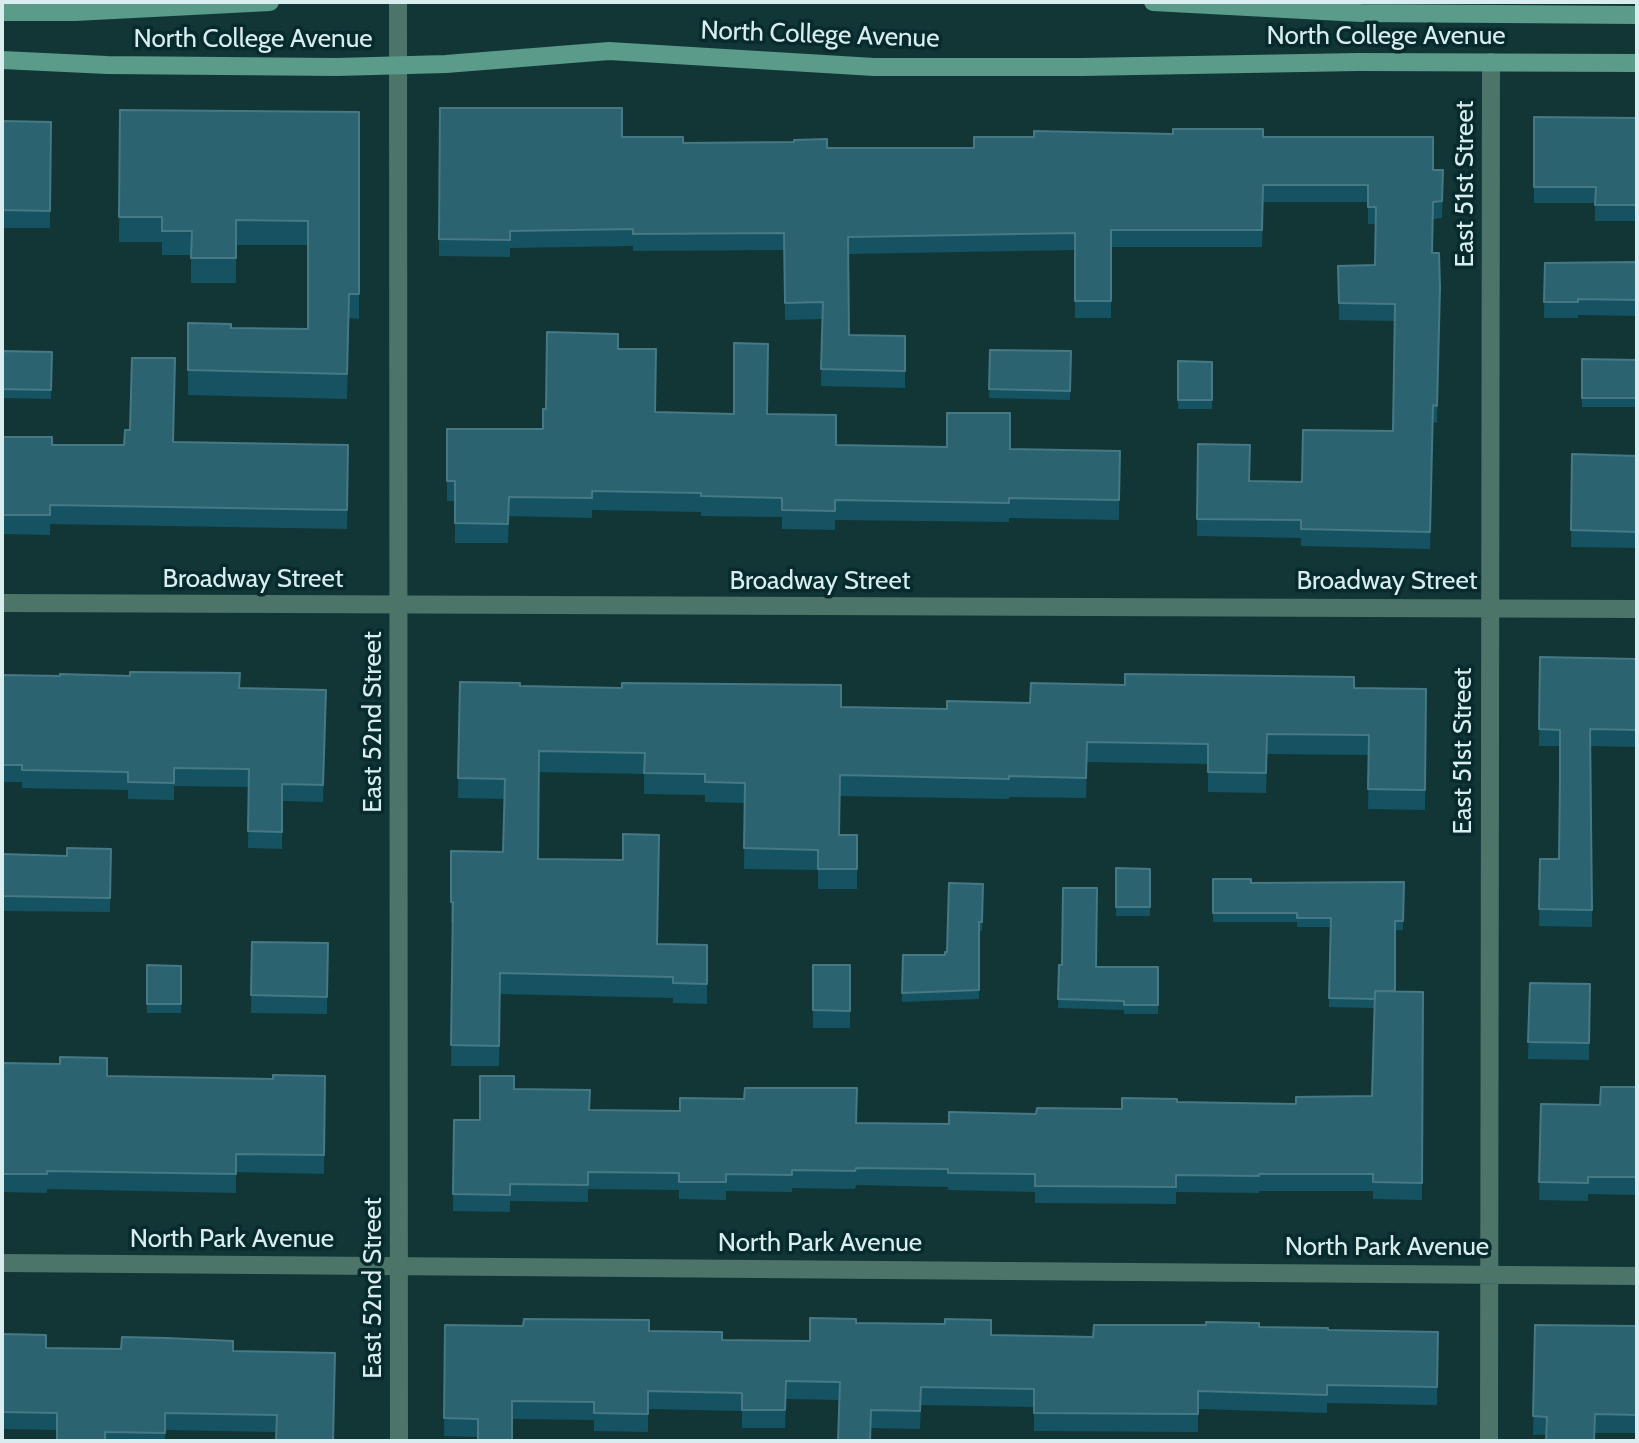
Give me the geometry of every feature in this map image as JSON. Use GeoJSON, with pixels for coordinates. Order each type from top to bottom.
{"type":"FeatureCollection","features":[{"type":"Feature","properties":{"kind":"main road","name":"North College Avenue"},"geometry":{"type":"LineString","coordinates":[[2,12],[75,12],[270,2]]}},
{"type":"Feature","properties":{"kind":"main road","name":"North College Avenue"},"geometry":{"type":"LineString","coordinates":[[1153,2],[1361,13],[1491,8],[1637,15]]}},
{"type":"Feature","properties":{"kind":"main road","name":"North College Avenue"},"geometry":{"type":"LineString","coordinates":[[2,60],[107,65],[397,65],[446,64],[608,51],[874,66],[1637,63]]}},
{"type":"Feature","properties":{"kind":"street","name":"East 52nd Street"},"geometry":{"type":"LineString","coordinates":[[398,2],[399,1441]]}},
{"type":"Feature","properties":{"kind":"street","name":"East 51st Street"},"geometry":{"type":"LineString","coordinates":[[1489,1441],[1491,62]]}},
{"type":"Feature","properties":{"kind":"street","name":"Broadway Street"},"geometry":{"type":"LineString","coordinates":[[2,603],[1637,609]]}},
{"type":"Feature","properties":{"kind":"street","name":"North Park Avenue"},"geometry":{"type":"LineString","coordinates":[[2,1263],[1637,1276]]}},
{"type":"Feature","properties":{"kind":"building"},"geometry":{"type":"Polygon","coordinates":[[[440,108],[622,108],[622,137],[683,137],[683,143],[827,139],[827,148],[974,148],[974,137],[1034,137],[1034,131],[1173,134],[1173,129],[1263,129],[1263,137],[1433,137],[1433,170],[1443,170],[1442,201],[1433,202],[1432,253],[1439,253],[1440,288],[1437,406],[1433,405],[1430,532],[1301,529],[1301,520],[1197,519],[1198,444],[1250,445],[1249,481],[1302,482],[1303,430],[1393,431],[1395,304],[1339,303],[1338,266],[1375,265],[1376,207],[1368,207],[1368,185],[1263,185],[1262,230],[1111,230],[1111,301],[1075,301],[1075,233],[848,237],[849,335],[905,336],[905,371],[821,369],[823,302],[785,303],[784,233],[633,234],[633,229],[510,231],[510,240],[439,239],[440,108]]]}},
{"type":"Feature","properties":{"kind":"building"},"geometry":{"type":"Polygon","coordinates":[[[120,110],[359,112],[359,294],[349,294],[347,374],[188,370],[188,323],[231,324],[231,328],[308,329],[308,221],[236,220],[236,258],[191,258],[192,231],[162,231],[162,217],[119,217],[120,110]]]}},
{"type":"Feature","properties":{"kind":"building"},"geometry":{"type":"Polygon","coordinates":[[[1534,117],[1637,118],[1637,205],[1595,205],[1596,187],[1534,187],[1534,117]]]}},
{"type":"Feature","properties":{"kind":"building"},"geometry":{"type":"Polygon","coordinates":[[[2,121],[51,122],[50,211],[2,210],[2,121]]]}},
{"type":"Feature","properties":{"kind":"building"},"geometry":{"type":"Polygon","coordinates":[[[1637,262],[1637,300],[1578,299],[1578,302],[1544,302],[1545,263],[1637,262]]]}},
{"type":"Feature","properties":{"kind":"building"},"geometry":{"type":"Polygon","coordinates":[[[547,332],[618,334],[618,349],[656,349],[655,412],[734,414],[734,343],[768,344],[767,414],[836,415],[836,445],[947,447],[947,413],[1010,413],[1010,449],[1120,451],[1119,500],[1009,498],[1009,503],[835,500],[835,511],[782,510],[782,498],[592,491],[592,498],[509,497],[508,524],[455,523],[455,481],[447,481],[447,429],[543,429],[543,409],[546,409],[547,332]]]}},
{"type":"Feature","properties":{"kind":"building"},"geometry":{"type":"Polygon","coordinates":[[[990,350],[1071,351],[1070,391],[989,389],[990,350]]]}},
{"type":"Feature","properties":{"kind":"building"},"geometry":{"type":"Polygon","coordinates":[[[2,351],[52,352],[51,390],[2,389],[2,351]]]}},
{"type":"Feature","properties":{"kind":"building"},"geometry":{"type":"Polygon","coordinates":[[[132,358],[175,358],[173,442],[348,445],[347,510],[50,505],[50,515],[2,515],[2,437],[52,437],[52,445],[124,445],[125,430],[130,430],[132,358]]]}},
{"type":"Feature","properties":{"kind":"building"},"geometry":{"type":"Polygon","coordinates":[[[1582,359],[1637,360],[1637,398],[1582,398],[1582,359]]]}},
{"type":"Feature","properties":{"kind":"building"},"geometry":{"type":"Polygon","coordinates":[[[1178,361],[1212,362],[1212,400],[1178,400],[1178,361]]]}},
{"type":"Feature","properties":{"kind":"building"},"geometry":{"type":"Polygon","coordinates":[[[1572,454],[1637,456],[1637,532],[1571,530],[1572,454]]]}},
{"type":"Feature","properties":{"kind":"building"},"geometry":{"type":"Polygon","coordinates":[[[1540,657],[1637,659],[1637,730],[1590,729],[1592,910],[1539,909],[1540,859],[1559,859],[1560,780],[1560,730],[1539,729],[1540,657]]]}},
{"type":"Feature","properties":{"kind":"building"},"geometry":{"type":"Polygon","coordinates":[[[130,672],[240,673],[239,688],[326,690],[323,785],[282,784],[282,832],[248,831],[249,769],[174,768],[174,783],[128,782],[128,772],[22,770],[22,765],[2,765],[2,675],[130,676],[130,672]]]}},
{"type":"Feature","properties":{"kind":"building"},"geometry":{"type":"Polygon","coordinates":[[[1125,674],[1354,677],[1354,688],[1426,689],[1425,790],[1368,789],[1369,735],[1267,734],[1266,773],[1208,772],[1208,744],[1087,742],[1086,778],[840,775],[839,835],[857,835],[857,869],[818,869],[818,850],[744,848],[745,783],[705,782],[705,774],[644,773],[645,753],[539,751],[538,859],[623,860],[623,834],[659,835],[657,944],[707,945],[707,984],[673,983],[673,977],[500,973],[499,1046],[451,1045],[451,851],[503,852],[505,779],[458,778],[460,682],[622,688],[622,683],[841,685],[841,707],[947,709],[947,701],[1030,703],[1031,683],[1125,685],[1125,674]]]}},
{"type":"Feature","properties":{"kind":"building"},"geometry":{"type":"Polygon","coordinates":[[[67,848],[111,849],[110,898],[2,896],[2,854],[67,856],[67,848]]]}},
{"type":"Feature","properties":{"kind":"building"},"geometry":{"type":"Polygon","coordinates":[[[1116,868],[1150,869],[1150,907],[1116,907],[1116,868]]]}},
{"type":"Feature","properties":{"kind":"building"},"geometry":{"type":"Polygon","coordinates":[[[1213,879],[1251,879],[1251,883],[1404,882],[1403,921],[1395,921],[1395,991],[1375,991],[1375,999],[1329,998],[1331,918],[1297,918],[1297,913],[1213,913],[1213,879]]]}},
{"type":"Feature","properties":{"kind":"building"},"geometry":{"type":"Polygon","coordinates":[[[949,883],[983,884],[982,922],[979,922],[979,990],[902,993],[903,955],[945,955],[947,952],[949,883]]]}},
{"type":"Feature","properties":{"kind":"building"},"geometry":{"type":"Polygon","coordinates":[[[1063,888],[1097,888],[1096,967],[1158,967],[1158,1005],[1058,999],[1059,965],[1062,965],[1063,888]]]}},
{"type":"Feature","properties":{"kind":"building"},"geometry":{"type":"Polygon","coordinates":[[[252,942],[328,943],[327,997],[251,995],[252,942]]]}},
{"type":"Feature","properties":{"kind":"building"},"geometry":{"type":"Polygon","coordinates":[[[147,965],[181,966],[181,1004],[147,1004],[147,965]]]}},
{"type":"Feature","properties":{"kind":"building"},"geometry":{"type":"Polygon","coordinates":[[[813,965],[850,965],[850,1011],[813,1010],[813,965]]]}},
{"type":"Feature","properties":{"kind":"building"},"geometry":{"type":"Polygon","coordinates":[[[1530,983],[1590,984],[1589,1043],[1528,1042],[1530,983]]]}},
{"type":"Feature","properties":{"kind":"building"},"geometry":{"type":"Polygon","coordinates":[[[1375,991],[1423,992],[1422,1183],[1373,1182],[1373,1174],[1259,1174],[1176,1175],[1176,1187],[1035,1186],[1035,1174],[856,1168],[855,1171],[792,1170],[792,1175],[726,1174],[726,1182],[679,1182],[679,1173],[588,1172],[588,1185],[510,1184],[510,1195],[453,1194],[454,1120],[480,1120],[480,1076],[514,1076],[514,1089],[590,1090],[589,1110],[680,1111],[680,1098],[744,1099],[745,1088],[857,1088],[856,1123],[949,1124],[949,1112],[1036,1114],[1037,1108],[1122,1109],[1122,1098],[1177,1099],[1177,1102],[1296,1104],[1296,1097],[1372,1096],[1375,991]]]}},
{"type":"Feature","properties":{"kind":"building"},"geometry":{"type":"Polygon","coordinates":[[[60,1057],[107,1058],[107,1076],[273,1079],[273,1075],[325,1076],[324,1155],[236,1154],[236,1174],[47,1171],[47,1174],[2,1174],[2,1063],[60,1064],[60,1057]]]}},
{"type":"Feature","properties":{"kind":"building"},"geometry":{"type":"Polygon","coordinates":[[[1601,1087],[1637,1087],[1637,1177],[1588,1177],[1588,1183],[1539,1182],[1541,1104],[1600,1105],[1601,1087]]]}},
{"type":"Feature","properties":{"kind":"building"},"geometry":{"type":"Polygon","coordinates":[[[810,1318],[856,1319],[856,1323],[945,1324],[945,1319],[991,1320],[991,1335],[1093,1337],[1094,1325],[1206,1325],[1206,1322],[1259,1323],[1259,1327],[1328,1330],[1438,1332],[1437,1387],[1327,1385],[1327,1395],[1198,1391],[1198,1414],[1034,1413],[1034,1389],[921,1387],[920,1411],[871,1410],[870,1441],[838,1441],[840,1382],[786,1381],[785,1410],[742,1410],[742,1393],[648,1391],[648,1414],[594,1413],[594,1402],[512,1401],[512,1441],[478,1441],[478,1419],[444,1418],[445,1325],[523,1326],[524,1319],[649,1320],[649,1331],[722,1332],[722,1340],[810,1341],[810,1318]]]}},
{"type":"Feature","properties":{"kind":"building"},"geometry":{"type":"Polygon","coordinates":[[[1535,1325],[1637,1326],[1637,1415],[1595,1414],[1594,1441],[1546,1441],[1547,1417],[1533,1416],[1535,1325]]]}},
{"type":"Feature","properties":{"kind":"building"},"geometry":{"type":"Polygon","coordinates":[[[2,1334],[46,1335],[46,1348],[121,1349],[122,1337],[233,1341],[233,1351],[335,1353],[333,1441],[276,1441],[277,1415],[165,1413],[165,1433],[105,1432],[105,1441],[57,1440],[57,1413],[2,1412],[2,1334]]]}}]}
